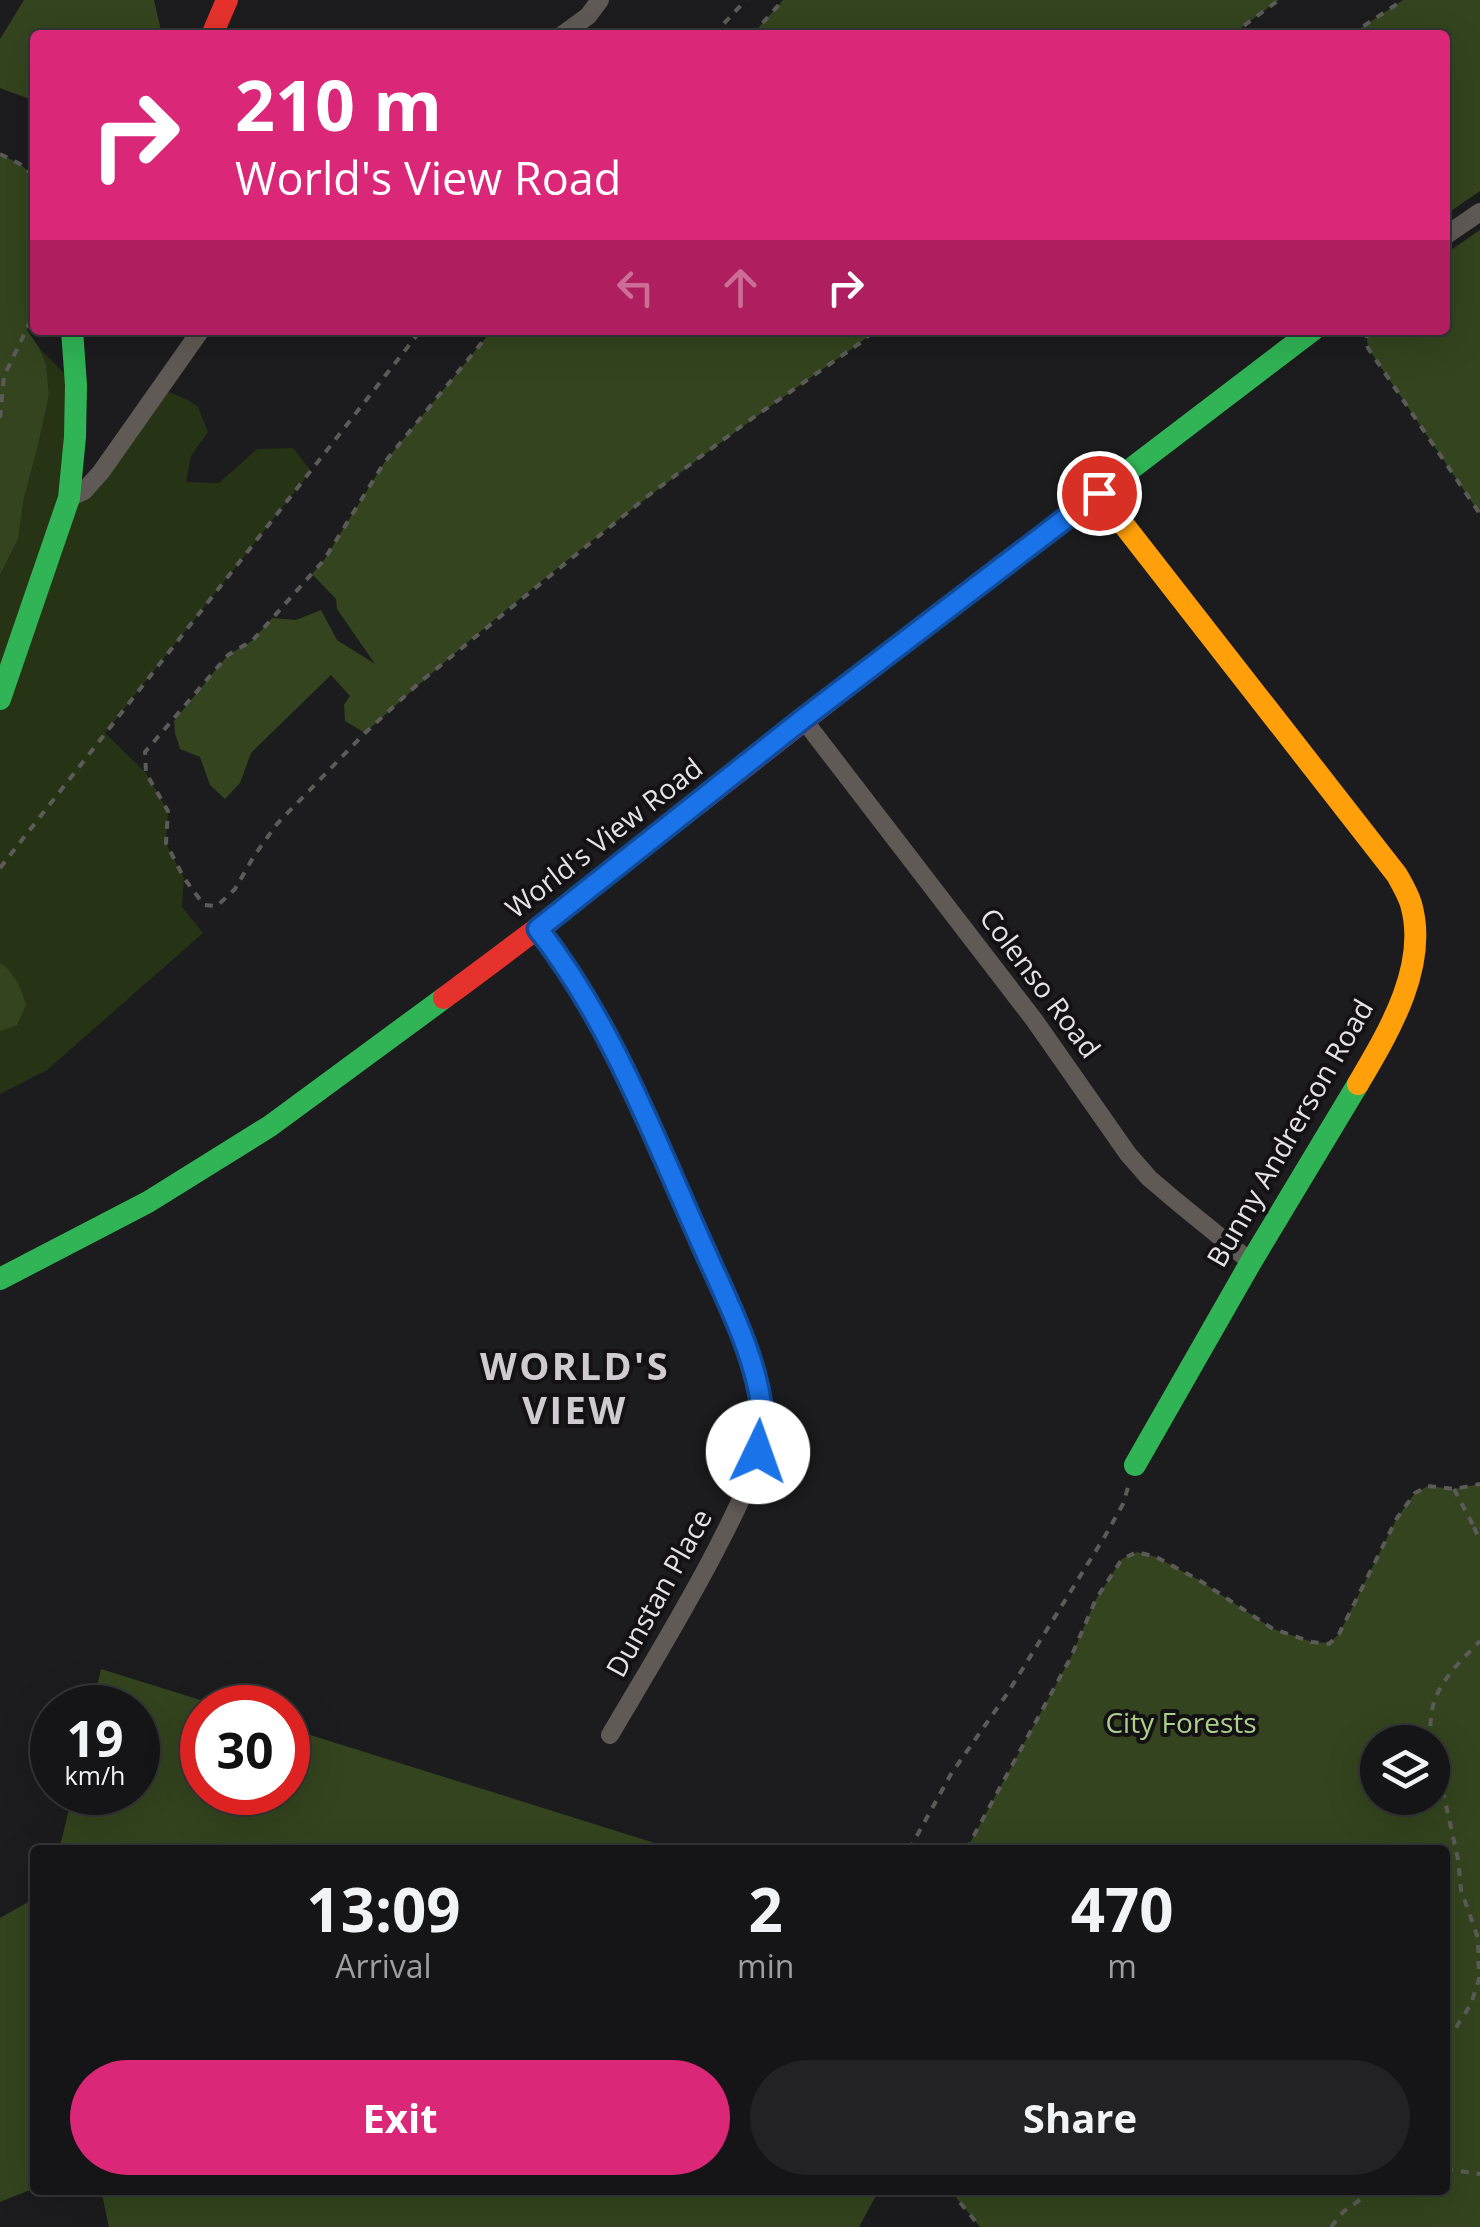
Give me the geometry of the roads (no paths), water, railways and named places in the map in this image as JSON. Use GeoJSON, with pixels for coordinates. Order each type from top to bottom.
{"type":"FeatureCollection","features":[{"type":"Feature","properties":{"kind":"street"},"geometry":{"type":"LineString","coordinates":[[214,30],[227,0]]}},
{"type":"Feature","properties":{"kind":"street"},"geometry":{"type":"LineString","coordinates":[[569,30],[588,16],[600,0]]}},
{"type":"Feature","properties":{"kind":"street"},"geometry":{"type":"LineString","coordinates":[[1450,233],[1480,212]]}},
{"type":"Feature","properties":{"kind":"street"},"geometry":{"type":"LineString","coordinates":[[0,700],[70,498],[76,402],[72,335]]}},
{"type":"Feature","properties":{"kind":"street"},"geometry":{"type":"LineString","coordinates":[[70,498],[84,492],[101,472],[197,335]]}},
{"type":"Feature","properties":{"kind":"street","name":"World's View Road"},"geometry":{"type":"LineString","coordinates":[[0,1279],[148,1202],[254,1137],[538,929],[803,719],[1305,335]]}},
{"type":"Feature","properties":{"kind":"street","name":"Bunny Andrerson Road"},"geometry":{"type":"LineString","coordinates":[[1099,493],[1397,875],[1411,902],[1414,924],[1414,950],[1381,1045],[1250,1262],[1135,1465]]}},
{"type":"Feature","properties":{"kind":"street","name":"Colenso Road"},"geometry":{"type":"LineString","coordinates":[[803,719],[1024,1006],[1128,1154],[1149,1178],[1250,1262]]}},
{"type":"Feature","properties":{"kind":"street","name":"Dunstan Place"},"geometry":{"type":"LineString","coordinates":[[538,929],[567,966],[648,1118],[743,1338],[762,1414],[758,1452],[734,1515],[610,1735]]}},
{"type":"Feature","properties":{"kind":"district","name":"WORLD'S VIEW"},"geometry":{"type":"Point","coordinates":[575,1389]}},
{"type":"Feature","properties":{"kind":"park label","name":"City Forests"},"geometry":{"type":"Point","coordinates":[1181,1723]}}]}
